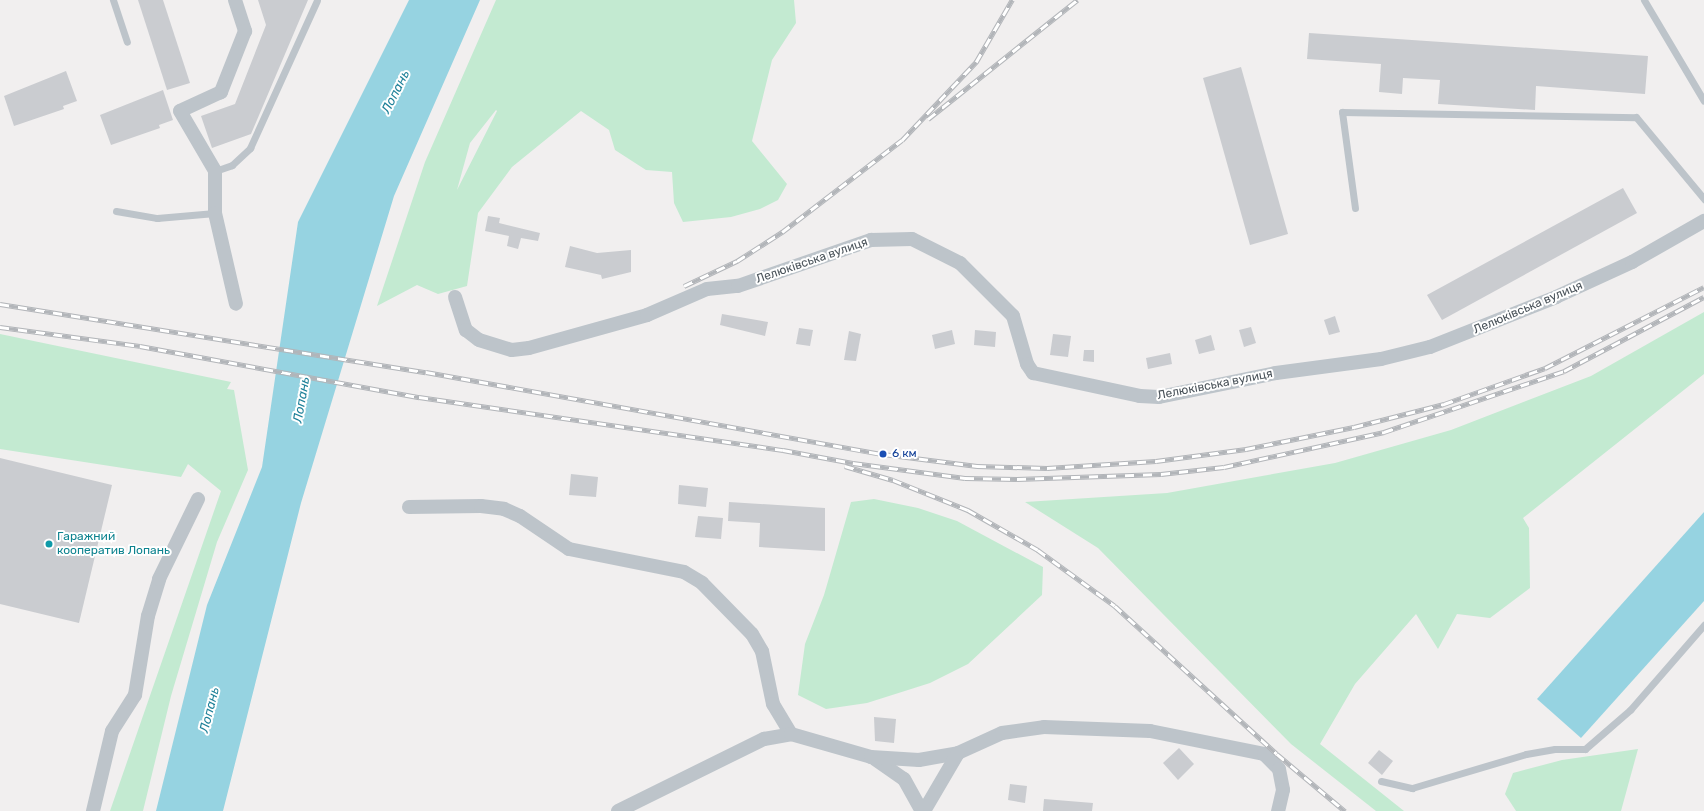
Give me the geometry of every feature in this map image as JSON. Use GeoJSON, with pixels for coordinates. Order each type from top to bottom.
{"type":"FeatureCollection","features":[{"type":"Feature","properties":{"kind":"street"},"geometry":{"type":"LineString","coordinates":[[235,0],[245,31],[221,92],[180,111],[215,171],[215,213],[236,304]]}},
{"type":"Feature","properties":{"kind":"street","name":"Лелюківська вулиця"},"geometry":{"type":"LineString","coordinates":[[455,297],[466,330],[479,340],[506,349],[529,348],[646,315],[707,289],[738,286],[871,240],[912,240],[960,263],[1013,316],[1027,364],[1033,373],[1042,377],[1159,397],[1276,373],[1381,359],[1430,347],[1479,330],[1632,262],[1704,221]]}},
{"type":"Feature","properties":{"kind":"street"},"geometry":{"type":"LineString","coordinates":[[93,811],[112,731],[135,695],[148,616],[159,579],[198,499]]}},
{"type":"Feature","properties":{"kind":"street"},"geometry":{"type":"LineString","coordinates":[[409,507],[481,506],[504,510],[520,516],[569,549],[684,572],[702,583],[752,634],[762,651],[773,704],[791,734]]}},
{"type":"Feature","properties":{"kind":"street"},"geometry":{"type":"LineString","coordinates":[[618,811],[764,739],[791,734],[871,757],[919,760],[958,752],[1002,733],[1044,727],[1150,731],[1264,754],[1279,769],[1283,790],[1278,811]]}},
{"type":"Feature","properties":{"kind":"street"},"geometry":{"type":"LineString","coordinates":[[871,757],[904,779],[923,811],[958,752]]}},
{"type":"Feature","properties":{"kind":"lane"},"geometry":{"type":"LineString","coordinates":[[113,0],[127,42]]}},
{"type":"Feature","properties":{"kind":"lane"},"geometry":{"type":"LineString","coordinates":[[215,171],[232,165],[250,148],[317,0]]}},
{"type":"Feature","properties":{"kind":"lane"},"geometry":{"type":"LineString","coordinates":[[1644,0],[1704,101]]}},
{"type":"Feature","properties":{"kind":"lane"},"geometry":{"type":"LineString","coordinates":[[1355,208],[1342,112],[1636,116],[1704,199]]}},
{"type":"Feature","properties":{"kind":"lane"},"geometry":{"type":"LineString","coordinates":[[116,211],[157,218],[215,213]]}},
{"type":"Feature","properties":{"kind":"lane"},"geometry":{"type":"LineString","coordinates":[[1380,781],[1412,788],[1526,754],[1554,749],[1585,749],[1630,710],[1704,625]]}},
{"type":"Feature","properties":{"kind":"green space"},"geometry":{"type":"Polygon","coordinates":[[[496,0],[794,0],[796,23],[772,60],[752,141],[787,184],[778,200],[760,209],[731,217],[683,222],[674,203],[672,172],[646,170],[615,150],[609,130],[581,111],[512,167],[478,213],[467,286],[438,294],[417,285],[377,306],[425,162],[496,0]],[[496,110],[470,143],[457,190],[497,111],[496,110]]]}},
{"type":"Feature","properties":{"kind":"green space"},"geometry":{"type":"Polygon","coordinates":[[[1704,312],[1704,374],[1523,518],[1529,528],[1530,588],[1490,618],[1457,614],[1438,649],[1416,614],[1355,684],[1320,744],[1404,811],[1376,811],[1291,744],[1098,548],[1025,502],[1167,493],[1335,463],[1451,430],[1591,376],[1704,312]]]}},
{"type":"Feature","properties":{"kind":"green space"},"geometry":{"type":"Polygon","coordinates":[[[0,334],[231,382],[227,389],[234,390],[248,470],[217,542],[171,696],[143,811],[110,811],[221,491],[188,464],[181,477],[0,449],[0,334]]]}},
{"type":"Feature","properties":{"kind":"green space"},"geometry":{"type":"Polygon","coordinates":[[[874,499],[918,508],[957,521],[1043,567],[1042,595],[968,664],[930,683],[867,703],[826,709],[798,695],[805,644],[824,595],[851,502],[874,499]]]}},
{"type":"Feature","properties":{"kind":"green space"},"geometry":{"type":"Polygon","coordinates":[[[1638,749],[1621,811],[1516,811],[1505,794],[1513,773],[1562,760],[1638,749]]]}},
{"type":"Feature","properties":{"kind":"water","name":"Лопань"},"geometry":{"type":"Polygon","coordinates":[[[409,0],[480,0],[394,196],[301,503],[223,811],[156,811],[207,605],[262,467],[298,222],[409,0]]]}},
{"type":"Feature","properties":{"kind":"water"},"geometry":{"type":"Polygon","coordinates":[[[1704,512],[1704,601],[1581,738],[1537,699],[1704,512]]]}},
{"type":"Feature","properties":{"kind":"building"},"geometry":{"type":"Polygon","coordinates":[[[138,0],[163,0],[190,83],[167,90],[138,0]]]}},
{"type":"Feature","properties":{"kind":"building"},"geometry":{"type":"Polygon","coordinates":[[[258,0],[308,0],[251,134],[212,148],[201,116],[235,104],[266,25],[258,0]]]}},
{"type":"Feature","properties":{"kind":"building"},"geometry":{"type":"Polygon","coordinates":[[[1309,33],[1648,56],[1645,94],[1536,86],[1535,110],[1438,104],[1440,80],[1403,78],[1402,94],[1379,92],[1381,64],[1307,59],[1309,33]]]}},
{"type":"Feature","properties":{"kind":"building"},"geometry":{"type":"Polygon","coordinates":[[[1241,67],[1288,234],[1250,245],[1203,78],[1241,67]]]}},
{"type":"Feature","properties":{"kind":"building"},"geometry":{"type":"Polygon","coordinates":[[[66,71],[77,101],[63,106],[64,109],[14,126],[4,96],[66,71]]]}},
{"type":"Feature","properties":{"kind":"building"},"geometry":{"type":"Polygon","coordinates":[[[163,90],[173,120],[159,125],[160,128],[111,145],[100,115],[163,90]]]}},
{"type":"Feature","properties":{"kind":"building"},"geometry":{"type":"Polygon","coordinates":[[[1623,188],[1637,213],[1442,320],[1427,295],[1623,188]]]}},
{"type":"Feature","properties":{"kind":"building"},"geometry":{"type":"Polygon","coordinates":[[[488,216],[500,218],[499,223],[540,233],[538,241],[521,238],[518,249],[507,246],[509,236],[485,231],[488,216]]]}},
{"type":"Feature","properties":{"kind":"building"},"geometry":{"type":"Polygon","coordinates":[[[570,246],[597,253],[631,250],[631,272],[602,279],[601,275],[565,267],[570,246]]]}},
{"type":"Feature","properties":{"kind":"building"},"geometry":{"type":"Polygon","coordinates":[[[722,314],[768,322],[765,336],[720,325],[722,314]]]}},
{"type":"Feature","properties":{"kind":"building"},"geometry":{"type":"Polygon","coordinates":[[[1335,316],[1340,332],[1329,335],[1324,320],[1335,316]]]}},
{"type":"Feature","properties":{"kind":"building"},"geometry":{"type":"Polygon","coordinates":[[[1251,327],[1256,343],[1244,347],[1239,330],[1251,327]]]}},
{"type":"Feature","properties":{"kind":"building"},"geometry":{"type":"Polygon","coordinates":[[[799,328],[813,330],[810,346],[796,344],[799,328]]]}},
{"type":"Feature","properties":{"kind":"building"},"geometry":{"type":"Polygon","coordinates":[[[952,330],[955,344],[935,349],[932,335],[952,330]]]}},
{"type":"Feature","properties":{"kind":"building"},"geometry":{"type":"Polygon","coordinates":[[[975,330],[996,332],[995,347],[974,345],[975,330]]]}},
{"type":"Feature","properties":{"kind":"building"},"geometry":{"type":"Polygon","coordinates":[[[849,331],[861,334],[856,361],[844,360],[849,331]]]}},
{"type":"Feature","properties":{"kind":"building"},"geometry":{"type":"Polygon","coordinates":[[[1053,334],[1071,336],[1068,357],[1050,355],[1053,334]]]}},
{"type":"Feature","properties":{"kind":"building"},"geometry":{"type":"Polygon","coordinates":[[[1211,335],[1215,350],[1199,354],[1195,340],[1211,335]]]}},
{"type":"Feature","properties":{"kind":"building"},"geometry":{"type":"Polygon","coordinates":[[[1084,350],[1094,350],[1094,362],[1083,361],[1084,350]]]}},
{"type":"Feature","properties":{"kind":"building"},"geometry":{"type":"Polygon","coordinates":[[[1170,353],[1172,364],[1148,369],[1146,358],[1170,353]]]}},
{"type":"Feature","properties":{"kind":"building","name":"Гаражний кооператив Лопань"},"geometry":{"type":"Polygon","coordinates":[[[0,458],[112,485],[79,623],[0,604],[0,458]]]}},
{"type":"Feature","properties":{"kind":"building"},"geometry":{"type":"Polygon","coordinates":[[[571,474],[598,477],[596,497],[569,495],[571,474]]]}},
{"type":"Feature","properties":{"kind":"building"},"geometry":{"type":"Polygon","coordinates":[[[679,485],[708,488],[706,507],[678,504],[679,485]]]}},
{"type":"Feature","properties":{"kind":"building"},"geometry":{"type":"Polygon","coordinates":[[[729,502],[825,508],[825,551],[759,547],[760,523],[728,521],[729,502]]]}},
{"type":"Feature","properties":{"kind":"building"},"geometry":{"type":"Polygon","coordinates":[[[698,516],[723,518],[721,539],[695,537],[698,516]]]}},
{"type":"Feature","properties":{"kind":"building"},"geometry":{"type":"Polygon","coordinates":[[[874,717],[896,719],[894,743],[875,741],[874,717]]]}},
{"type":"Feature","properties":{"kind":"building"},"geometry":{"type":"Polygon","coordinates":[[[1179,748],[1194,764],[1178,780],[1163,763],[1179,748]]]}},
{"type":"Feature","properties":{"kind":"building"},"geometry":{"type":"Polygon","coordinates":[[[1379,750],[1393,761],[1382,775],[1368,763],[1379,750]]]}},
{"type":"Feature","properties":{"kind":"building"},"geometry":{"type":"Polygon","coordinates":[[[1010,784],[1027,786],[1025,803],[1008,800],[1010,784]]]}},
{"type":"Feature","properties":{"kind":"building"},"geometry":{"type":"Polygon","coordinates":[[[1044,799],[1093,803],[1092,811],[1043,811],[1044,799]]]}},
{"type":"Feature","properties":{"kind":"railway"},"geometry":{"type":"LineString","coordinates":[[684,286],[737,261],[782,232],[902,140],[976,62],[1012,0]]}},
{"type":"Feature","properties":{"kind":"railway"},"geometry":{"type":"LineString","coordinates":[[928,119],[1077,0]]}},
{"type":"Feature","properties":{"kind":"railway"},"geometry":{"type":"LineString","coordinates":[[0,304],[426,372],[883,454],[977,466],[1047,468],[1156,461],[1246,449],[1354,427],[1444,404],[1545,368],[1704,287]]}},
{"type":"Feature","properties":{"kind":"railway"},"geometry":{"type":"LineString","coordinates":[[0,327],[140,346],[419,397],[783,450],[853,463],[965,478],[1017,479],[1161,474],[1224,467],[1384,432],[1564,371],[1704,297]]}},
{"type":"Feature","properties":{"kind":"railway"},"geometry":{"type":"LineString","coordinates":[[845,466],[893,480],[968,510],[1038,550],[1115,606],[1277,754],[1345,811]]}},
{"type":"Feature","properties":{"kind":"place","name":"6 км"},"geometry":{"type":"Point","coordinates":[883,454]}},
{"type":"Feature","properties":{"kind":"place","name":"Гаражний кооператив Лопань"},"geometry":{"type":"Point","coordinates":[49,544]}}]}
